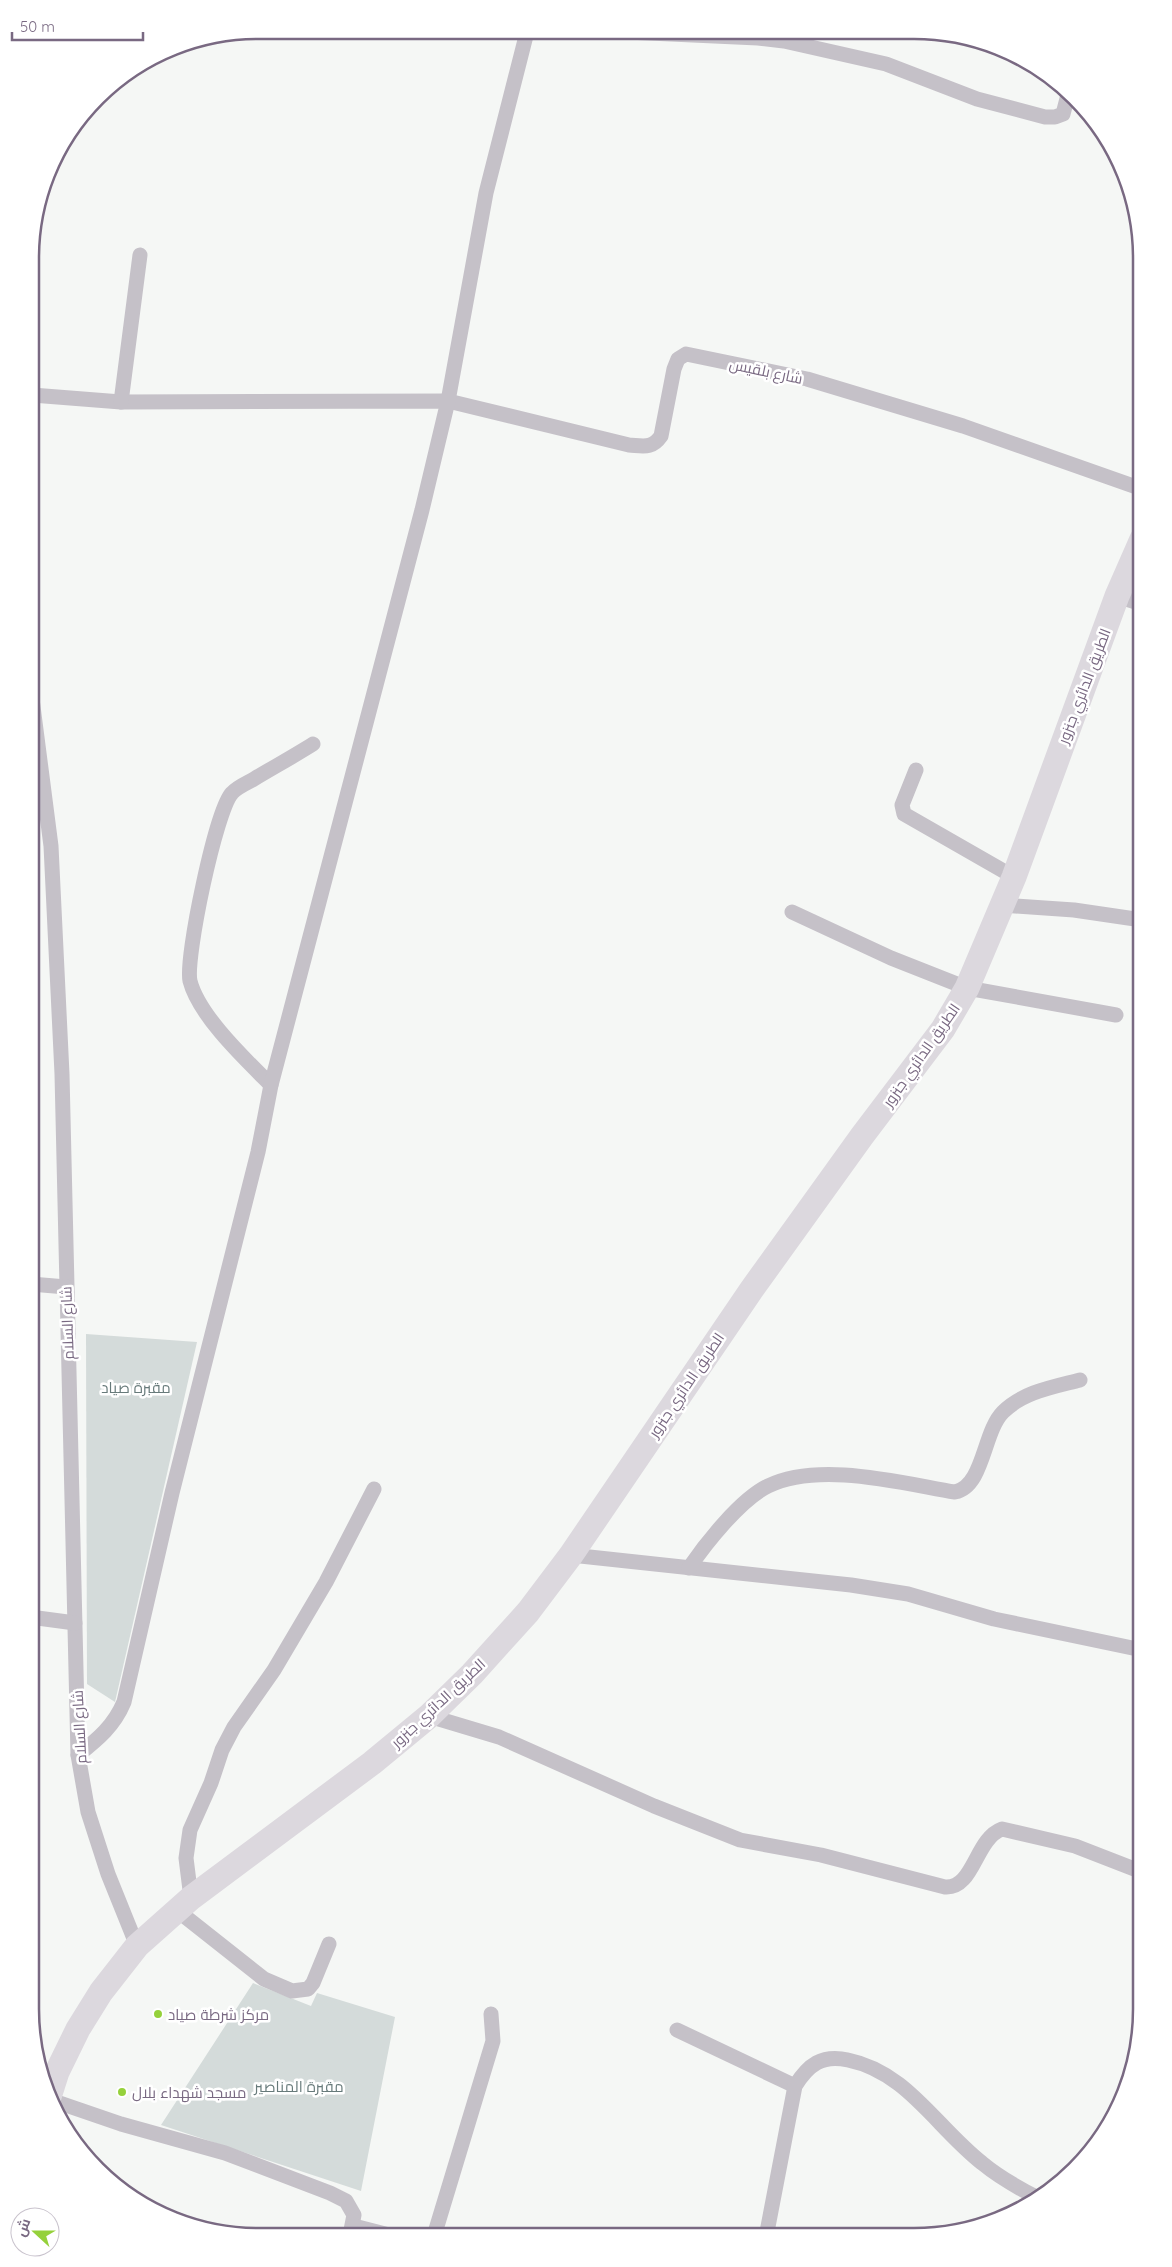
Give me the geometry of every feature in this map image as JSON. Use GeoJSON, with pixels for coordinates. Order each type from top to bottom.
{"type":"FeatureCollection","features":[{"type":"Feature","properties":{"kind":"main road","name":"الطريق الدائري جنزور"},"geometry":{"type":"LineString","coordinates":[[53,2087],[57,2072],[78,2029],[101,1992],[137,1946],[184,1904],[372,1763],[429,1716],[472,1674],[528,1612],[571,1555],[704,1359],[862,1136],[943,1029],[967,988],[1014,877],[1117,596],[1133,560]]}},
{"type":"Feature","properties":{"kind":"street"},"geometry":{"type":"LineString","coordinates":[[78,1755],[107,1731],[118,1718],[124,1702],[172,1493],[258,1152],[271,1085],[358,759],[448,401],[486,193],[525,39]]}},
{"type":"Feature","properties":{"kind":"street"},"geometry":{"type":"LineString","coordinates":[[767,39],[784,41],[886,64],[977,99],[1045,117],[1055,117],[1063,114],[1067,101]]}},
{"type":"Feature","properties":{"kind":"street"},"geometry":{"type":"LineString","coordinates":[[121,402],[140,255]]}},
{"type":"Feature","properties":{"kind":"street","name":"شارع بلقيس"},"geometry":{"type":"LineString","coordinates":[[448,401],[620,443],[649,447],[655,445],[661,436],[674,369],[678,359],[686,354],[807,380],[963,426],[1133,486]]}},
{"type":"Feature","properties":{"kind":"street"},"geometry":{"type":"LineString","coordinates":[[39,396],[121,402],[448,401]]}},
{"type":"Feature","properties":{"kind":"street"},"geometry":{"type":"LineString","coordinates":[[1117,596],[1133,601]]}},
{"type":"Feature","properties":{"kind":"street"},"geometry":{"type":"LineString","coordinates":[[271,1085],[243,1057],[200,1004],[190,980],[190,956],[213,839],[222,810],[232,793],[313,744]]}},
{"type":"Feature","properties":{"kind":"street","name":"شارع السلام"},"geometry":{"type":"LineString","coordinates":[[39,755],[51,846],[62,1074],[78,1755],[88,1812],[108,1874],[137,1946]]}},
{"type":"Feature","properties":{"kind":"street"},"geometry":{"type":"LineString","coordinates":[[916,770],[902,805],[904,814],[1014,877]]}},
{"type":"Feature","properties":{"kind":"street"},"geometry":{"type":"LineString","coordinates":[[1002,905],[1074,910],[1133,919]]}},
{"type":"Feature","properties":{"kind":"street"},"geometry":{"type":"LineString","coordinates":[[792,912],[891,958],[967,988],[1116,1015]]}},
{"type":"Feature","properties":{"kind":"street"},"geometry":{"type":"LineString","coordinates":[[39,1285],[66,1287]]}},
{"type":"Feature","properties":{"kind":"street"},"geometry":{"type":"LineString","coordinates":[[688,1568],[706,1543],[746,1503],[766,1487],[784,1480],[808,1475],[877,1478],[955,1492],[962,1490],[972,1482],[994,1425],[1002,1413],[1031,1394],[1080,1380]]}},
{"type":"Feature","properties":{"kind":"street"},"geometry":{"type":"LineString","coordinates":[[329,1944],[313,1983],[308,1989],[292,1991],[264,1979],[184,1904],[186,1858],[190,1830],[211,1783],[222,1750],[234,1727],[274,1670],[326,1582],[374,1489]]}},
{"type":"Feature","properties":{"kind":"street"},"geometry":{"type":"LineString","coordinates":[[571,1555],[811,1579],[899,1593],[994,1619],[1133,1648]]}},
{"type":"Feature","properties":{"kind":"street"},"geometry":{"type":"LineString","coordinates":[[39,1617],[75,1623]]}},
{"type":"Feature","properties":{"kind":"street"},"geometry":{"type":"LineString","coordinates":[[429,1716],[499,1738],[654,1806],[740,1840],[821,1855],[944,1887],[951,1888],[963,1881],[987,1838],[1002,1829],[1075,1846],[1133,1869]]}},
{"type":"Feature","properties":{"kind":"street"},"geometry":{"type":"LineString","coordinates":[[436,2228],[493,2041],[491,2014]]}},
{"type":"Feature","properties":{"kind":"street"},"geometry":{"type":"LineString","coordinates":[[676,2030],[738,2057],[795,2086]]}},
{"type":"Feature","properties":{"kind":"street"},"geometry":{"type":"LineString","coordinates":[[768,2228],[795,2086],[803,2072],[816,2062],[836,2057],[868,2064],[885,2073],[907,2089],[956,2140],[982,2163],[1032,2194]]}},
{"type":"Feature","properties":{"kind":"street"},"geometry":{"type":"LineString","coordinates":[[59,2101],[120,2124],[226,2153],[330,2192],[350,2205],[354,2215],[352,2228]]}},
{"type":"Feature","properties":{"kind":"green space","name":"مقبرة صياد"},"geometry":{"type":"Polygon","coordinates":[[[86,1334],[197,1342],[115,1702],[87,1684],[86,1334]]]}},
{"type":"Feature","properties":{"kind":"green space","name":"مقبرة المناصير"},"geometry":{"type":"Polygon","coordinates":[[[253,1983],[311,2006],[317,1993],[395,2017],[361,2191],[161,2125],[253,1983]]]}},
{"type":"Feature","properties":{"kind":"place","name":"مركز شرطة صياد"},"geometry":{"type":"Point","coordinates":[158,2014]}},
{"type":"Feature","properties":{"kind":"place","name":"مسجد شهداء بلال"},"geometry":{"type":"Point","coordinates":[122,2092]}}]}
